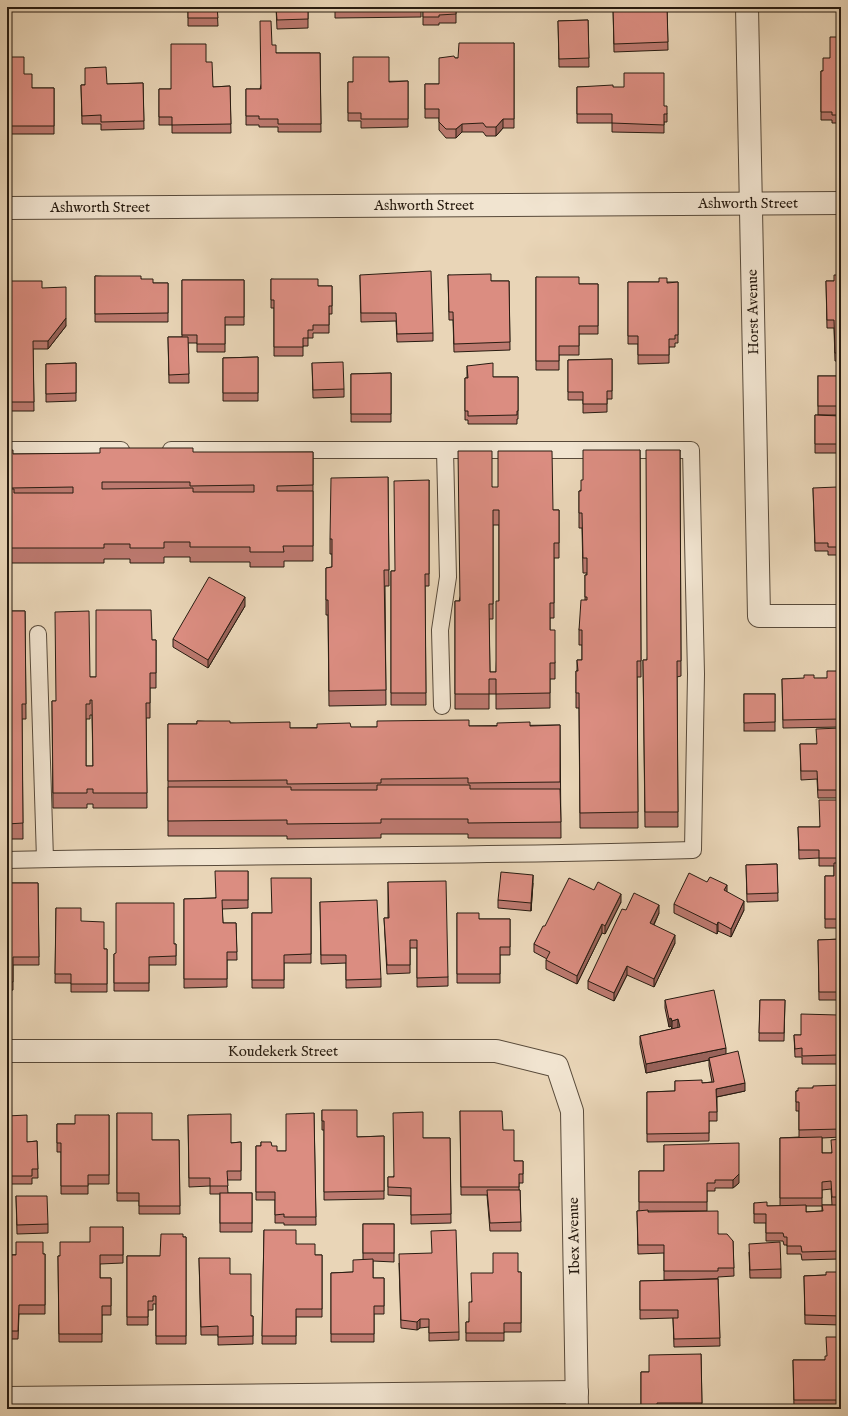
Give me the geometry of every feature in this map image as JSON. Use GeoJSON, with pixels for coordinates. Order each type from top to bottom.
{"type":"FeatureCollection","features":[{"type":"Feature","properties":{"kind":"street","name":"Horst Avenue"},"geometry":{"type":"LineString","coordinates":[[747,7],[759,616],[841,616]]}},
{"type":"Feature","properties":{"kind":"street","name":"Ashworth Street"},"geometry":{"type":"LineString","coordinates":[[7,208],[841,202]]}},
{"type":"Feature","properties":{"kind":"street","name":"Koudekerk Street"},"geometry":{"type":"LineString","coordinates":[[7,1051],[496,1051],[557,1066]]}},
{"type":"Feature","properties":{"kind":"street","name":"Ibex Avenue"},"geometry":{"type":"LineString","coordinates":[[557,1066],[572,1111],[577,1401]]}},
{"type":"Feature","properties":{"kind":"street"},"geometry":{"type":"LineString","coordinates":[[7,1398],[577,1401]]}},
{"type":"Feature","properties":{"kind":"lane"},"geometry":{"type":"LineString","coordinates":[[7,450],[135,450]]}},
{"type":"Feature","properties":{"kind":"lane"},"geometry":{"type":"LineString","coordinates":[[7,860],[453,856],[693,850],[696,674],[691,450],[159,450]]}},
{"type":"Feature","properties":{"kind":"lane"},"geometry":{"type":"LineString","coordinates":[[442,706],[440,630],[448,577],[445,450]]}},
{"type":"Feature","properties":{"kind":"lane"},"geometry":{"type":"LineString","coordinates":[[38,634],[45,859]]}},
{"type":"Feature","properties":{"kind":"building"},"geometry":{"type":"Polygon","coordinates":[[[188,7],[217,7],[218,18],[188,18],[188,7]]]}},
{"type":"Feature","properties":{"kind":"building"},"geometry":{"type":"Polygon","coordinates":[[[276,7],[308,7],[308,19],[277,20],[276,7]]]}},
{"type":"Feature","properties":{"kind":"building"},"geometry":{"type":"Polygon","coordinates":[[[335,7],[421,7],[421,9],[335,9],[335,7]]]}},
{"type":"Feature","properties":{"kind":"building"},"geometry":{"type":"Polygon","coordinates":[[[423,7],[456,7],[456,14],[439,15],[439,17],[423,17],[423,7]]]}},
{"type":"Feature","properties":{"kind":"building"},"geometry":{"type":"Polygon","coordinates":[[[613,7],[667,7],[668,42],[614,44],[613,7]]]}},
{"type":"Feature","properties":{"kind":"building"},"geometry":{"type":"Polygon","coordinates":[[[588,20],[589,58],[559,59],[558,21],[588,20]]]}},
{"type":"Feature","properties":{"kind":"building"},"geometry":{"type":"Polygon","coordinates":[[[260,21],[271,21],[272,45],[276,45],[276,53],[320,53],[321,124],[278,124],[278,119],[259,119],[259,116],[246,116],[246,89],[261,89],[260,21]]]}},
{"type":"Feature","properties":{"kind":"building"},"geometry":{"type":"Polygon","coordinates":[[[830,37],[841,37],[840,115],[832,115],[832,112],[821,112],[821,71],[823,71],[823,58],[830,58],[830,37]]]}},
{"type":"Feature","properties":{"kind":"building"},"geometry":{"type":"Polygon","coordinates":[[[459,43],[514,43],[514,119],[503,119],[496,127],[486,127],[483,123],[462,124],[456,129],[446,129],[439,122],[439,109],[425,109],[425,84],[439,84],[439,58],[454,56],[455,58],[458,58],[459,43]]]}},
{"type":"Feature","properties":{"kind":"building"},"geometry":{"type":"Polygon","coordinates":[[[171,44],[206,44],[206,62],[212,62],[213,87],[230,86],[231,124],[172,125],[172,117],[159,117],[159,89],[171,89],[171,44]]]}},
{"type":"Feature","properties":{"kind":"building"},"geometry":{"type":"Polygon","coordinates":[[[7,57],[24,57],[24,74],[32,74],[32,88],[54,88],[54,126],[9,126],[9,120],[7,120],[7,57]]]}},
{"type":"Feature","properties":{"kind":"building"},"geometry":{"type":"Polygon","coordinates":[[[353,57],[389,57],[389,82],[408,81],[408,119],[361,119],[361,113],[348,113],[348,82],[353,82],[353,57]]]}},
{"type":"Feature","properties":{"kind":"building"},"geometry":{"type":"Polygon","coordinates":[[[106,67],[107,84],[143,83],[144,121],[101,122],[101,115],[82,116],[81,85],[85,85],[85,68],[106,67]]]}},
{"type":"Feature","properties":{"kind":"building"},"geometry":{"type":"Polygon","coordinates":[[[624,73],[664,73],[664,106],[667,106],[667,114],[664,114],[664,125],[612,123],[612,114],[577,114],[577,87],[613,85],[613,87],[624,87],[624,73]]]}},
{"type":"Feature","properties":{"kind":"building"},"geometry":{"type":"Polygon","coordinates":[[[431,271],[433,333],[397,334],[396,313],[361,313],[360,275],[431,271]]]}},
{"type":"Feature","properties":{"kind":"building"},"geometry":{"type":"Polygon","coordinates":[[[491,274],[491,281],[509,281],[510,342],[454,344],[453,312],[449,312],[448,275],[491,274]]]}},
{"type":"Feature","properties":{"kind":"building"},"geometry":{"type":"Polygon","coordinates":[[[834,275],[841,275],[841,353],[835,353],[834,320],[827,320],[826,281],[834,281],[834,275]]]}},
{"type":"Feature","properties":{"kind":"building"},"geometry":{"type":"Polygon","coordinates":[[[95,276],[141,276],[141,279],[153,279],[153,283],[168,283],[168,313],[95,314],[95,276]]]}},
{"type":"Feature","properties":{"kind":"building"},"geometry":{"type":"Polygon","coordinates":[[[536,277],[579,277],[579,284],[598,284],[598,326],[579,326],[579,346],[559,346],[559,361],[536,361],[536,277]]]}},
{"type":"Feature","properties":{"kind":"building"},"geometry":{"type":"Polygon","coordinates":[[[659,278],[667,278],[667,283],[678,282],[678,335],[675,335],[675,339],[669,339],[669,355],[638,355],[638,336],[628,336],[628,282],[659,282],[659,278]]]}},
{"type":"Feature","properties":{"kind":"building"},"geometry":{"type":"Polygon","coordinates":[[[271,279],[318,279],[318,286],[332,286],[332,306],[329,306],[329,325],[313,325],[313,330],[308,330],[308,338],[303,338],[303,347],[274,347],[274,300],[271,300],[271,279]]]}},
{"type":"Feature","properties":{"kind":"building"},"geometry":{"type":"Polygon","coordinates":[[[182,280],[244,280],[244,317],[225,317],[225,344],[197,344],[197,335],[182,335],[182,280]]]}},
{"type":"Feature","properties":{"kind":"building"},"geometry":{"type":"Polygon","coordinates":[[[7,281],[42,281],[42,288],[66,287],[66,318],[48,341],[33,341],[34,402],[7,402],[7,281]]]}},
{"type":"Feature","properties":{"kind":"building"},"geometry":{"type":"Polygon","coordinates":[[[168,337],[188,337],[189,374],[169,375],[168,337]]]}},
{"type":"Feature","properties":{"kind":"building"},"geometry":{"type":"Polygon","coordinates":[[[258,357],[258,393],[223,393],[223,358],[258,357]]]}},
{"type":"Feature","properties":{"kind":"building"},"geometry":{"type":"Polygon","coordinates":[[[612,359],[612,391],[607,391],[607,404],[583,404],[583,392],[568,392],[568,360],[612,359]]]}},
{"type":"Feature","properties":{"kind":"building"},"geometry":{"type":"Polygon","coordinates":[[[343,362],[344,389],[313,390],[312,363],[343,362]]]}},
{"type":"Feature","properties":{"kind":"building"},"geometry":{"type":"Polygon","coordinates":[[[76,363],[76,393],[46,394],[46,364],[76,363]]]}},
{"type":"Feature","properties":{"kind":"building"},"geometry":{"type":"Polygon","coordinates":[[[493,363],[493,377],[518,377],[517,415],[468,416],[468,411],[465,411],[465,378],[468,378],[467,366],[493,363]]]}},
{"type":"Feature","properties":{"kind":"building"},"geometry":{"type":"Polygon","coordinates":[[[391,373],[391,414],[351,414],[351,374],[391,373]]]}},
{"type":"Feature","properties":{"kind":"building"},"geometry":{"type":"Polygon","coordinates":[[[818,376],[841,376],[841,406],[818,406],[818,376]]]}},
{"type":"Feature","properties":{"kind":"building"},"geometry":{"type":"Polygon","coordinates":[[[815,415],[841,416],[841,444],[815,444],[815,415]]]}},
{"type":"Feature","properties":{"kind":"building"},"geometry":{"type":"Polygon","coordinates":[[[100,448],[193,448],[193,452],[313,452],[313,485],[277,486],[277,491],[313,491],[313,546],[283,546],[284,552],[250,552],[250,547],[190,547],[190,542],[164,542],[164,548],[130,548],[130,544],[104,544],[104,548],[11,548],[11,544],[7,544],[7,489],[14,489],[14,493],[73,493],[73,487],[11,488],[10,483],[7,483],[7,450],[13,450],[13,454],[100,453],[100,448]],[[102,482],[102,489],[193,488],[193,492],[254,492],[254,485],[190,486],[190,482],[102,482]]]}},
{"type":"Feature","properties":{"kind":"building"},"geometry":{"type":"Polygon","coordinates":[[[583,450],[640,450],[641,661],[637,661],[638,812],[580,813],[579,693],[576,693],[576,671],[578,671],[577,660],[582,660],[582,630],[579,630],[581,600],[587,600],[587,597],[585,597],[585,575],[587,575],[587,558],[583,558],[582,513],[579,513],[579,491],[581,491],[581,480],[583,480],[583,450]]]}},
{"type":"Feature","properties":{"kind":"building"},"geometry":{"type":"Polygon","coordinates":[[[646,450],[680,450],[681,661],[677,661],[678,812],[645,812],[643,660],[647,660],[646,450]]]}},
{"type":"Feature","properties":{"kind":"building"},"geometry":{"type":"Polygon","coordinates":[[[458,451],[492,451],[492,487],[498,487],[498,451],[552,451],[553,510],[559,510],[559,543],[554,543],[554,603],[550,603],[550,630],[555,630],[555,663],[550,663],[550,693],[496,694],[496,679],[489,679],[489,694],[455,694],[455,601],[460,601],[458,451]],[[493,510],[493,604],[489,604],[490,672],[496,672],[496,601],[499,601],[499,510],[493,510]]]}},
{"type":"Feature","properties":{"kind":"building"},"geometry":{"type":"Polygon","coordinates":[[[388,477],[389,570],[384,570],[386,690],[329,691],[328,600],[326,600],[326,568],[332,567],[332,539],[330,539],[331,478],[388,477]]]}},
{"type":"Feature","properties":{"kind":"building"},"geometry":{"type":"Polygon","coordinates":[[[429,480],[429,574],[425,574],[426,693],[391,693],[391,571],[395,571],[394,481],[429,480]]]}},
{"type":"Feature","properties":{"kind":"building"},"geometry":{"type":"Polygon","coordinates":[[[837,487],[837,503],[841,503],[841,547],[828,547],[828,543],[815,543],[813,488],[837,487]]]}},
{"type":"Feature","properties":{"kind":"building"},"geometry":{"type":"Polygon","coordinates":[[[209,577],[245,597],[208,660],[173,639],[209,577]]]}},
{"type":"Feature","properties":{"kind":"building"},"geometry":{"type":"Polygon","coordinates":[[[96,610],[151,610],[152,640],[156,640],[156,673],[150,673],[150,703],[146,703],[147,793],[93,793],[93,789],[87,789],[87,793],[53,793],[52,701],[56,701],[55,612],[89,611],[90,677],[96,677],[96,610]],[[90,700],[90,704],[86,704],[86,766],[93,766],[92,700],[90,700]]]}},
{"type":"Feature","properties":{"kind":"building"},"geometry":{"type":"Polygon","coordinates":[[[7,611],[25,611],[26,704],[22,704],[23,823],[7,824],[7,611]]]}},
{"type":"Feature","properties":{"kind":"building"},"geometry":{"type":"Polygon","coordinates":[[[827,671],[840,671],[841,719],[783,720],[782,679],[804,678],[804,675],[814,675],[814,678],[827,678],[827,671]]]}},
{"type":"Feature","properties":{"kind":"building"},"geometry":{"type":"Polygon","coordinates":[[[744,694],[775,694],[775,722],[744,723],[744,694]]]}},
{"type":"Feature","properties":{"kind":"building"},"geometry":{"type":"Polygon","coordinates":[[[469,720],[469,726],[497,726],[497,723],[530,722],[530,726],[560,725],[560,782],[468,783],[468,778],[381,779],[381,783],[287,784],[287,780],[168,781],[168,724],[197,724],[197,721],[230,721],[230,723],[290,722],[290,728],[317,728],[317,724],[350,723],[351,727],[377,727],[377,721],[469,720]]]}},
{"type":"Feature","properties":{"kind":"building"},"geometry":{"type":"Polygon","coordinates":[[[841,728],[841,790],[818,790],[817,771],[801,771],[800,744],[817,744],[816,729],[841,728]]]}},
{"type":"Feature","properties":{"kind":"building"},"geometry":{"type":"Polygon","coordinates":[[[377,785],[470,785],[470,789],[560,789],[561,822],[468,823],[468,819],[381,819],[381,823],[287,824],[287,820],[168,821],[168,787],[291,787],[291,790],[377,790],[377,785]]]}},
{"type":"Feature","properties":{"kind":"building"},"geometry":{"type":"Polygon","coordinates":[[[819,800],[841,800],[841,858],[819,858],[819,850],[799,850],[798,827],[820,827],[819,800]]]}},
{"type":"Feature","properties":{"kind":"building"},"geometry":{"type":"Polygon","coordinates":[[[834,863],[841,863],[841,924],[840,919],[825,919],[825,876],[834,876],[834,863]]]}},
{"type":"Feature","properties":{"kind":"building"},"geometry":{"type":"Polygon","coordinates":[[[777,864],[778,893],[747,894],[746,865],[777,864]]]}},
{"type":"Feature","properties":{"kind":"building"},"geometry":{"type":"Polygon","coordinates":[[[215,871],[248,871],[248,900],[222,900],[223,923],[236,923],[237,952],[227,952],[227,979],[184,979],[184,899],[216,898],[215,871]]]}},
{"type":"Feature","properties":{"kind":"building"},"geometry":{"type":"Polygon","coordinates":[[[501,872],[533,875],[531,903],[498,900],[501,872]]]}},
{"type":"Feature","properties":{"kind":"building"},"geometry":{"type":"Polygon","coordinates":[[[689,873],[707,882],[710,877],[727,885],[724,890],[744,901],[731,929],[718,922],[717,925],[674,904],[689,873]]]}},
{"type":"Feature","properties":{"kind":"building"},"geometry":{"type":"Polygon","coordinates":[[[271,878],[311,878],[311,954],[284,955],[284,980],[252,980],[252,913],[272,913],[271,878]]]}},
{"type":"Feature","properties":{"kind":"building"},"geometry":{"type":"Polygon","coordinates":[[[569,878],[594,890],[598,882],[621,894],[605,926],[602,924],[577,976],[546,960],[550,952],[534,944],[543,926],[545,926],[569,878]]]}},
{"type":"Feature","properties":{"kind":"building"},"geometry":{"type":"Polygon","coordinates":[[[446,881],[448,977],[417,978],[417,940],[410,940],[410,965],[387,965],[384,918],[389,918],[388,882],[446,881]]]}},
{"type":"Feature","properties":{"kind":"building"},"geometry":{"type":"Polygon","coordinates":[[[7,883],[38,883],[39,957],[13,957],[13,982],[7,982],[7,883]]]}},
{"type":"Feature","properties":{"kind":"building"},"geometry":{"type":"Polygon","coordinates":[[[634,893],[659,905],[650,923],[675,935],[654,979],[627,966],[614,993],[588,981],[622,909],[626,910],[634,893]]]}},
{"type":"Feature","properties":{"kind":"building"},"geometry":{"type":"Polygon","coordinates":[[[377,900],[381,979],[346,980],[346,955],[321,955],[320,902],[377,900]]]}},
{"type":"Feature","properties":{"kind":"building"},"geometry":{"type":"Polygon","coordinates":[[[116,903],[174,903],[174,944],[176,944],[176,956],[149,957],[149,983],[114,983],[114,954],[116,953],[116,903]]]}},
{"type":"Feature","properties":{"kind":"building"},"geometry":{"type":"Polygon","coordinates":[[[56,908],[81,908],[81,921],[104,922],[104,949],[107,949],[107,984],[71,984],[71,974],[55,974],[56,908]]]}},
{"type":"Feature","properties":{"kind":"building"},"geometry":{"type":"Polygon","coordinates":[[[457,913],[479,913],[479,919],[510,919],[510,947],[500,947],[500,974],[457,974],[457,913]]]}},
{"type":"Feature","properties":{"kind":"building"},"geometry":{"type":"Polygon","coordinates":[[[841,939],[841,992],[819,992],[818,940],[841,939]]]}},
{"type":"Feature","properties":{"kind":"building"},"geometry":{"type":"Polygon","coordinates":[[[714,990],[726,1048],[646,1064],[640,1036],[680,1027],[678,1019],[672,1021],[671,1018],[669,1019],[665,1000],[714,990]]]}},
{"type":"Feature","properties":{"kind":"building"},"geometry":{"type":"Polygon","coordinates":[[[760,1000],[785,1000],[784,1033],[759,1033],[760,1000]]]}},
{"type":"Feature","properties":{"kind":"building"},"geometry":{"type":"Polygon","coordinates":[[[838,1002],[841,1002],[841,1061],[838,1061],[838,1055],[802,1056],[802,1048],[795,1049],[794,1035],[801,1035],[801,1014],[838,1015],[838,1002]]]}},
{"type":"Feature","properties":{"kind":"building"},"geometry":{"type":"Polygon","coordinates":[[[738,1051],[745,1083],[716,1089],[717,1112],[709,1112],[709,1133],[647,1134],[647,1092],[675,1091],[675,1081],[702,1080],[702,1083],[714,1082],[709,1058],[738,1051]]]}},
{"type":"Feature","properties":{"kind":"building"},"geometry":{"type":"Polygon","coordinates":[[[841,1085],[841,1129],[799,1130],[799,1102],[796,1102],[796,1091],[798,1091],[798,1088],[841,1085]]]}},
{"type":"Feature","properties":{"kind":"building"},"geometry":{"type":"Polygon","coordinates":[[[322,1110],[357,1110],[357,1137],[384,1136],[384,1191],[324,1192],[324,1121],[322,1121],[322,1110]]]}},
{"type":"Feature","properties":{"kind":"building"},"geometry":{"type":"Polygon","coordinates":[[[460,1111],[502,1111],[503,1130],[514,1130],[514,1161],[523,1161],[523,1174],[519,1174],[519,1187],[461,1187],[460,1111]]]}},
{"type":"Feature","properties":{"kind":"building"},"geometry":{"type":"Polygon","coordinates":[[[423,1112],[423,1138],[450,1138],[451,1214],[411,1215],[411,1188],[388,1187],[388,1177],[394,1177],[393,1113],[423,1112]]]}},
{"type":"Feature","properties":{"kind":"building"},"geometry":{"type":"Polygon","coordinates":[[[117,1113],[152,1113],[152,1140],[179,1140],[180,1206],[139,1206],[139,1193],[117,1193],[117,1113]]]}},
{"type":"Feature","properties":{"kind":"building"},"geometry":{"type":"Polygon","coordinates":[[[314,1113],[316,1217],[284,1217],[284,1214],[275,1215],[275,1192],[256,1192],[256,1146],[261,1146],[261,1142],[271,1142],[272,1146],[277,1146],[277,1151],[286,1151],[286,1114],[314,1113]]]}},
{"type":"Feature","properties":{"kind":"building"},"geometry":{"type":"Polygon","coordinates":[[[231,1114],[231,1143],[241,1142],[241,1171],[227,1171],[228,1186],[210,1186],[210,1178],[189,1178],[188,1115],[231,1114]]]}},
{"type":"Feature","properties":{"kind":"building"},"geometry":{"type":"Polygon","coordinates":[[[27,1115],[27,1142],[37,1141],[38,1169],[32,1169],[32,1176],[7,1176],[7,1116],[27,1115]]]}},
{"type":"Feature","properties":{"kind":"building"},"geometry":{"type":"Polygon","coordinates":[[[75,1115],[109,1115],[109,1175],[88,1175],[88,1186],[61,1186],[61,1143],[57,1143],[57,1124],[75,1124],[75,1115]]]}},
{"type":"Feature","properties":{"kind":"building"},"geometry":{"type":"Polygon","coordinates":[[[822,1137],[822,1153],[832,1153],[831,1140],[841,1139],[841,1197],[832,1197],[831,1181],[822,1182],[822,1198],[780,1198],[780,1138],[822,1137]]]}},
{"type":"Feature","properties":{"kind":"building"},"geometry":{"type":"Polygon","coordinates":[[[739,1143],[739,1174],[733,1180],[715,1180],[715,1183],[707,1183],[707,1202],[639,1202],[639,1171],[664,1171],[664,1145],[739,1143]]]}},
{"type":"Feature","properties":{"kind":"building"},"geometry":{"type":"Polygon","coordinates":[[[487,1190],[520,1190],[521,1222],[490,1223],[487,1190]]]}},
{"type":"Feature","properties":{"kind":"building"},"geometry":{"type":"Polygon","coordinates":[[[220,1193],[252,1193],[252,1223],[220,1223],[220,1193]]]}},
{"type":"Feature","properties":{"kind":"building"},"geometry":{"type":"Polygon","coordinates":[[[16,1196],[47,1196],[48,1224],[17,1225],[16,1196]]]}},
{"type":"Feature","properties":{"kind":"building"},"geometry":{"type":"Polygon","coordinates":[[[767,1202],[767,1206],[806,1205],[806,1212],[823,1211],[822,1205],[841,1205],[841,1264],[839,1264],[839,1251],[802,1252],[801,1246],[787,1246],[787,1237],[784,1237],[783,1233],[766,1233],[766,1214],[754,1214],[754,1203],[767,1202]]]}},
{"type":"Feature","properties":{"kind":"building"},"geometry":{"type":"Polygon","coordinates":[[[648,1210],[648,1212],[718,1211],[718,1234],[727,1234],[733,1241],[734,1268],[718,1268],[718,1271],[664,1271],[664,1245],[638,1245],[637,1211],[648,1210]]]}},
{"type":"Feature","properties":{"kind":"building"},"geometry":{"type":"Polygon","coordinates":[[[363,1224],[394,1224],[394,1253],[363,1253],[363,1224]]]}},
{"type":"Feature","properties":{"kind":"building"},"geometry":{"type":"Polygon","coordinates":[[[90,1227],[123,1227],[123,1255],[100,1255],[100,1278],[111,1278],[111,1306],[102,1306],[102,1334],[59,1334],[58,1256],[60,1256],[60,1242],[90,1242],[90,1227]]]}},
{"type":"Feature","properties":{"kind":"building"},"geometry":{"type":"Polygon","coordinates":[[[264,1230],[296,1230],[296,1244],[315,1244],[315,1255],[322,1255],[322,1309],[296,1309],[296,1336],[262,1336],[264,1230]]]}},
{"type":"Feature","properties":{"kind":"building"},"geometry":{"type":"Polygon","coordinates":[[[456,1230],[459,1332],[429,1333],[429,1319],[420,1319],[417,1322],[401,1320],[399,1254],[432,1253],[431,1231],[456,1230]]]}},
{"type":"Feature","properties":{"kind":"building"},"geometry":{"type":"Polygon","coordinates":[[[161,1234],[183,1234],[183,1237],[186,1237],[186,1336],[156,1336],[156,1296],[153,1296],[153,1301],[148,1301],[148,1317],[127,1317],[127,1256],[160,1256],[161,1234]]]}},
{"type":"Feature","properties":{"kind":"building"},"geometry":{"type":"Polygon","coordinates":[[[16,1242],[43,1242],[43,1254],[45,1254],[45,1305],[19,1305],[18,1331],[7,1331],[7,1255],[16,1255],[16,1242]]]}},
{"type":"Feature","properties":{"kind":"building"},"geometry":{"type":"Polygon","coordinates":[[[780,1242],[781,1269],[750,1270],[749,1244],[780,1242]]]}},
{"type":"Feature","properties":{"kind":"building"},"geometry":{"type":"Polygon","coordinates":[[[493,1253],[518,1253],[518,1272],[521,1272],[521,1323],[504,1323],[504,1333],[466,1333],[466,1322],[469,1322],[469,1302],[472,1302],[471,1273],[493,1273],[493,1253]]]}},
{"type":"Feature","properties":{"kind":"building"},"geometry":{"type":"Polygon","coordinates":[[[199,1258],[230,1258],[230,1274],[251,1274],[251,1316],[253,1316],[253,1336],[218,1337],[218,1326],[201,1327],[199,1258]]]}},
{"type":"Feature","properties":{"kind":"building"},"geometry":{"type":"Polygon","coordinates":[[[373,1259],[373,1278],[384,1278],[384,1306],[374,1306],[374,1334],[331,1334],[331,1273],[353,1272],[353,1260],[373,1259]]]}},
{"type":"Feature","properties":{"kind":"building"},"geometry":{"type":"Polygon","coordinates":[[[826,1272],[841,1272],[841,1316],[805,1315],[804,1276],[826,1275],[826,1272]]]}},
{"type":"Feature","properties":{"kind":"building"},"geometry":{"type":"Polygon","coordinates":[[[718,1279],[720,1338],[674,1339],[673,1318],[678,1318],[678,1310],[640,1310],[640,1281],[718,1279]]]}},
{"type":"Feature","properties":{"kind":"building"},"geometry":{"type":"Polygon","coordinates":[[[826,1337],[841,1337],[841,1400],[794,1400],[793,1360],[825,1360],[825,1356],[827,1356],[826,1337]]]}},
{"type":"Feature","properties":{"kind":"building"},"geometry":{"type":"Polygon","coordinates":[[[701,1354],[702,1403],[657,1403],[657,1406],[641,1406],[641,1372],[649,1372],[649,1355],[701,1354]]]}},
{"type":"Feature","properties":{"kind":"building"},"geometry":{"type":"Polygon","coordinates":[[[820,1407],[820,1409],[802,1409],[802,1408],[820,1407]]]}},
{"type":"Feature","properties":{"kind":"building"},"geometry":{"type":"Polygon","coordinates":[[[831,1407],[841,1407],[841,1409],[831,1409],[831,1407]]]}}]}
